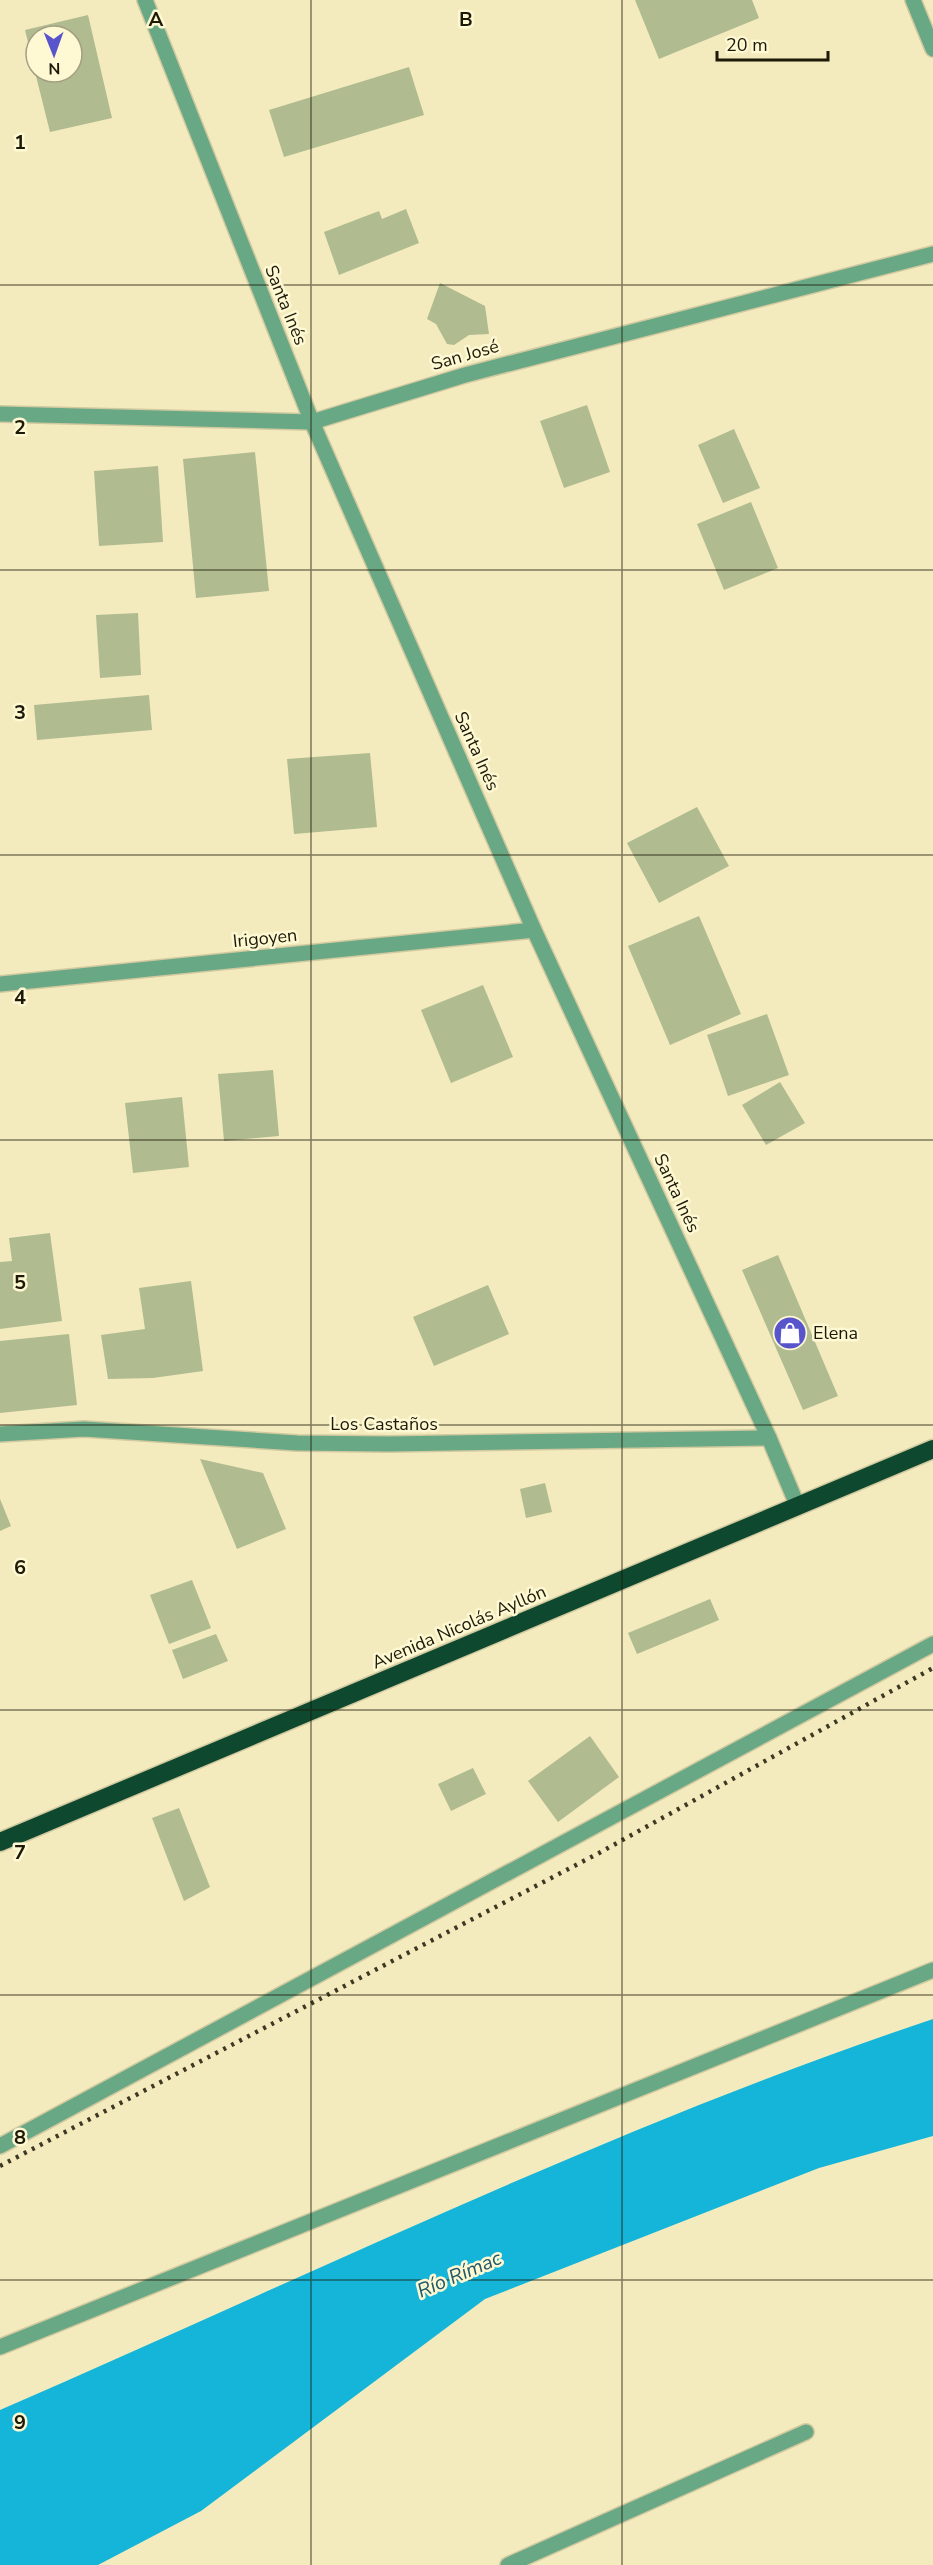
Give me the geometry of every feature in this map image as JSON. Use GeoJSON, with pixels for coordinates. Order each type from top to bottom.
{"type":"FeatureCollection","features":[{"type":"Feature","properties":{"kind":"highway","name":"Avenida Nicolás Ayllón"},"geometry":{"type":"LineString","coordinates":[[0,1842],[933,1449]]}},
{"type":"Feature","properties":{"kind":"street","name":"Santa Inés"},"geometry":{"type":"LineString","coordinates":[[145,0],[312,422],[534,930],[770,1438],[798,1507]]}},
{"type":"Feature","properties":{"kind":"street"},"geometry":{"type":"LineString","coordinates":[[912,0],[933,49]]}},
{"type":"Feature","properties":{"kind":"street","name":"San José"},"geometry":{"type":"LineString","coordinates":[[0,414],[312,422],[465,375],[933,254]]}},
{"type":"Feature","properties":{"kind":"street","name":"Irigoyen"},"geometry":{"type":"LineString","coordinates":[[0,984],[534,930]]}},
{"type":"Feature","properties":{"kind":"street","name":"Los Castaños"},"geometry":{"type":"LineString","coordinates":[[0,1434],[84,1429],[297,1443],[389,1444],[770,1438]]}},
{"type":"Feature","properties":{"kind":"street"},"geometry":{"type":"LineString","coordinates":[[0,2146],[933,1644]]}},
{"type":"Feature","properties":{"kind":"street"},"geometry":{"type":"LineString","coordinates":[[0,2347],[933,1970]]}},
{"type":"Feature","properties":{"kind":"street"},"geometry":{"type":"LineString","coordinates":[[508,2565],[806,2432]]}},
{"type":"Feature","properties":{"kind":"water","name":"Río Rímac"},"geometry":{"type":"Polygon","coordinates":[[[933,2019],[933,2136],[819,2168],[485,2299],[201,2511],[98,2565],[0,2565],[0,2410],[579,2154],[814,2061],[933,2019]]]}},
{"type":"Feature","properties":{"kind":"building"},"geometry":{"type":"Polygon","coordinates":[[[635,0],[752,0],[759,18],[659,59],[635,0]]]}},
{"type":"Feature","properties":{"kind":"building"},"geometry":{"type":"Polygon","coordinates":[[[88,15],[112,118],[50,132],[38,84],[84,84],[84,24],[50,24],[88,15]]]}},
{"type":"Feature","properties":{"kind":"building"},"geometry":{"type":"Polygon","coordinates":[[[409,67],[424,115],[284,157],[269,110],[409,67]]]}},
{"type":"Feature","properties":{"kind":"building"},"geometry":{"type":"Polygon","coordinates":[[[406,209],[419,243],[339,275],[324,232],[379,211],[382,219],[406,209]]]}},
{"type":"Feature","properties":{"kind":"building"},"geometry":{"type":"Polygon","coordinates":[[[440,283],[485,306],[489,334],[469,335],[454,345],[447,344],[436,324],[427,319],[440,283]]]}},
{"type":"Feature","properties":{"kind":"building"},"geometry":{"type":"Polygon","coordinates":[[[587,405],[610,472],[564,488],[540,421],[587,405]]]}},
{"type":"Feature","properties":{"kind":"building"},"geometry":{"type":"Polygon","coordinates":[[[734,429],[760,488],[723,503],[698,445],[734,429]]]}},
{"type":"Feature","properties":{"kind":"building"},"geometry":{"type":"Polygon","coordinates":[[[255,452],[269,591],[196,598],[183,459],[255,452]]]}},
{"type":"Feature","properties":{"kind":"building"},"geometry":{"type":"Polygon","coordinates":[[[158,466],[163,542],[99,546],[94,471],[158,466]]]}},
{"type":"Feature","properties":{"kind":"building"},"geometry":{"type":"Polygon","coordinates":[[[751,502],[778,568],[724,590],[697,524],[751,502]]]}},
{"type":"Feature","properties":{"kind":"building"},"geometry":{"type":"Polygon","coordinates":[[[138,613],[141,675],[100,678],[96,615],[138,613]]]}},
{"type":"Feature","properties":{"kind":"building"},"geometry":{"type":"Polygon","coordinates":[[[149,695],[152,730],[37,740],[34,705],[149,695]]]}},
{"type":"Feature","properties":{"kind":"building"},"geometry":{"type":"Polygon","coordinates":[[[370,753],[377,827],[294,834],[287,759],[370,753]]]}},
{"type":"Feature","properties":{"kind":"building"},"geometry":{"type":"Polygon","coordinates":[[[697,807],[729,866],[659,903],[627,843],[697,807]]]}},
{"type":"Feature","properties":{"kind":"building"},"geometry":{"type":"Polygon","coordinates":[[[699,916],[741,1014],[670,1045],[628,946],[699,916]]]}},
{"type":"Feature","properties":{"kind":"building"},"geometry":{"type":"Polygon","coordinates":[[[483,985],[513,1057],[451,1083],[421,1010],[483,985]]]}},
{"type":"Feature","properties":{"kind":"building"},"geometry":{"type":"Polygon","coordinates":[[[767,1014],[789,1075],[728,1096],[707,1035],[767,1014]]]}},
{"type":"Feature","properties":{"kind":"building"},"geometry":{"type":"Polygon","coordinates":[[[273,1070],[279,1136],[224,1141],[218,1074],[273,1070]]]}},
{"type":"Feature","properties":{"kind":"building"},"geometry":{"type":"Polygon","coordinates":[[[780,1082],[805,1123],[766,1145],[742,1105],[780,1082]]]}},
{"type":"Feature","properties":{"kind":"building"},"geometry":{"type":"Polygon","coordinates":[[[182,1097],[189,1167],[133,1173],[125,1103],[182,1097]]]}},
{"type":"Feature","properties":{"kind":"building"},"geometry":{"type":"Polygon","coordinates":[[[50,1233],[62,1321],[0,1329],[0,1262],[12,1261],[9,1238],[50,1233]]]}},
{"type":"Feature","properties":{"kind":"building","name":"Elena"},"geometry":{"type":"Polygon","coordinates":[[[778,1255],[838,1396],[803,1410],[742,1270],[778,1255]]]}},
{"type":"Feature","properties":{"kind":"building"},"geometry":{"type":"Polygon","coordinates":[[[191,1281],[203,1371],[153,1378],[108,1379],[101,1335],[145,1329],[139,1288],[191,1281]]]}},
{"type":"Feature","properties":{"kind":"building"},"geometry":{"type":"Polygon","coordinates":[[[488,1285],[509,1334],[434,1366],[413,1317],[488,1285]]]}},
{"type":"Feature","properties":{"kind":"building"},"geometry":{"type":"Polygon","coordinates":[[[69,1334],[77,1405],[0,1413],[0,1341],[69,1334]]]}},
{"type":"Feature","properties":{"kind":"building"},"geometry":{"type":"Polygon","coordinates":[[[200,1459],[263,1473],[286,1529],[237,1549],[200,1459]]]}},
{"type":"Feature","properties":{"kind":"building"},"geometry":{"type":"Polygon","coordinates":[[[545,1483],[552,1512],[526,1518],[520,1489],[545,1483]]]}},
{"type":"Feature","properties":{"kind":"building"},"geometry":{"type":"Polygon","coordinates":[[[0,1499],[11,1526],[0,1531],[0,1499]]]}},
{"type":"Feature","properties":{"kind":"building"},"geometry":{"type":"Polygon","coordinates":[[[192,1580],[211,1628],[169,1644],[150,1595],[192,1580]]]}},
{"type":"Feature","properties":{"kind":"building"},"geometry":{"type":"Polygon","coordinates":[[[710,1599],[719,1620],[637,1654],[628,1633],[710,1599]]]}},
{"type":"Feature","properties":{"kind":"building"},"geometry":{"type":"Polygon","coordinates":[[[216,1634],[228,1661],[183,1679],[172,1650],[216,1634]]]}},
{"type":"Feature","properties":{"kind":"building"},"geometry":{"type":"Polygon","coordinates":[[[590,1736],[619,1777],[558,1822],[528,1781],[590,1736]]]}},
{"type":"Feature","properties":{"kind":"building"},"geometry":{"type":"Polygon","coordinates":[[[473,1768],[486,1794],[451,1811],[438,1784],[473,1768]]]}},
{"type":"Feature","properties":{"kind":"building"},"geometry":{"type":"Polygon","coordinates":[[[179,1808],[210,1887],[184,1901],[152,1818],[179,1808]]]}},
{"type":"Feature","properties":{"kind":"railway"},"geometry":{"type":"LineString","coordinates":[[0,2166],[599,1853],[933,1668]]}},
{"type":"Feature","properties":{"kind":"place","name":"Elena"},"geometry":{"type":"Point","coordinates":[790,1333]}}]}
